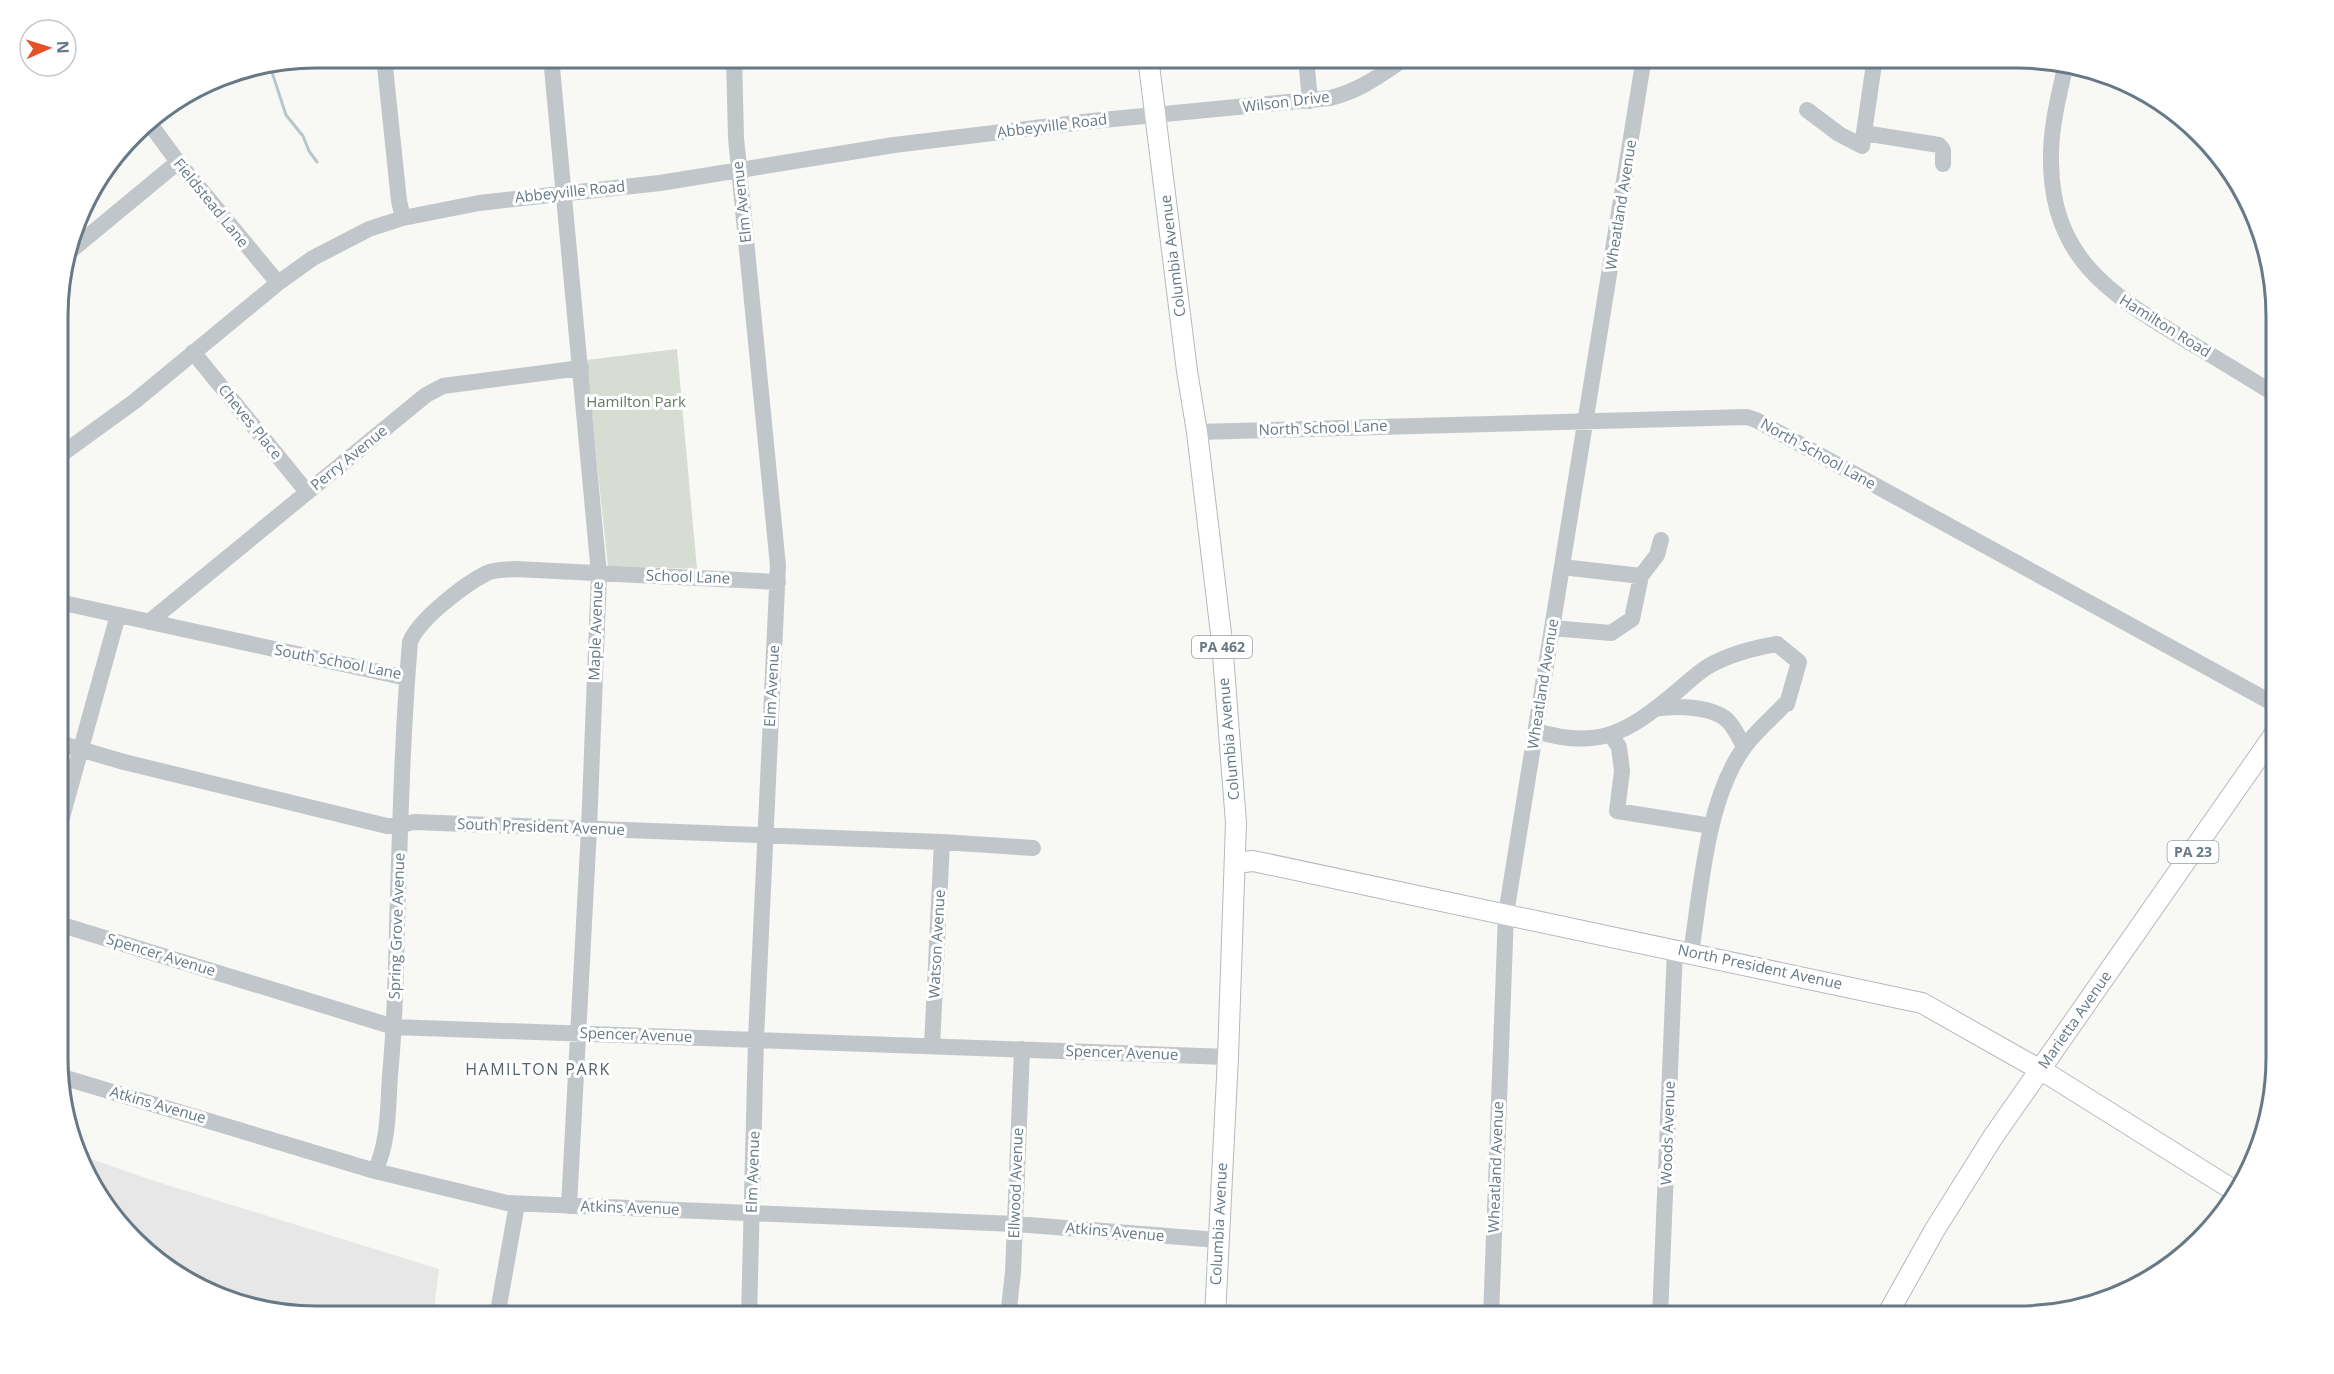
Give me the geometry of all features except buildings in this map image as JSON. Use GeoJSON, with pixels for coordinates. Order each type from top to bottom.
{"type":"FeatureCollection","features":[{"type":"Feature","properties":{"kind":"main road","name":"Columbia Avenue"},"geometry":{"type":"LineString","coordinates":[[1149,68],[1222,642],[1236,823],[1228,1057],[1215,1306]]}},
{"type":"Feature","properties":{"kind":"main road","name":"Marietta Avenue"},"geometry":{"type":"LineString","coordinates":[[1892,1306],[1968,1177],[2266,746]]}},
{"type":"Feature","properties":{"kind":"main road","name":"North President Avenue"},"geometry":{"type":"LineString","coordinates":[[1235,863],[1253,861],[1910,999],[1941,1012],[2040,1070],[2230,1188]]}},
{"type":"Feature","properties":{"kind":"street"},"geometry":{"type":"LineString","coordinates":[[385,68],[399,201],[403,218]]}},
{"type":"Feature","properties":{"kind":"street","name":"Maple Avenue"},"geometry":{"type":"LineString","coordinates":[[552,68],[598,574],[589,829],[569,1206]]}},
{"type":"Feature","properties":{"kind":"street","name":"Elm Avenue"},"geometry":{"type":"LineString","coordinates":[[734,68],[736,138],[778,566],[756,1039],[750,1306]]}},
{"type":"Feature","properties":{"kind":"street"},"geometry":{"type":"LineString","coordinates":[[1307,68],[1310,101]]}},
{"type":"Feature","properties":{"kind":"street","name":"Wilson Drive"},"geometry":{"type":"LineString","coordinates":[[1156,116],[1310,101],[1347,94],[1390,68]]}},
{"type":"Feature","properties":{"kind":"street","name":"Wheatland Avenue"},"geometry":{"type":"LineString","coordinates":[[1491,1306],[1506,914],[1642,68]]}},
{"type":"Feature","properties":{"kind":"street"},"geometry":{"type":"LineString","coordinates":[[1807,110],[1839,134],[1862,146],[1873,68]]}},
{"type":"Feature","properties":{"kind":"street","name":"Hamilton Road"},"geometry":{"type":"LineString","coordinates":[[2064,72],[2052,135],[2052,177],[2060,218],[2080,257],[2108,289],[2131,307],[2266,389]]}},
{"type":"Feature","properties":{"kind":"street","name":"Abbeyville Road"},"geometry":{"type":"LineString","coordinates":[[68,449],[135,401],[278,283],[341,242],[369,229],[403,218],[479,203],[660,183],[894,145],[1092,121],[1156,116]]}},
{"type":"Feature","properties":{"kind":"street","name":"Fieldstead Lane"},"geometry":{"type":"LineString","coordinates":[[153,128],[177,162],[278,283]]}},
{"type":"Feature","properties":{"kind":"street"},"geometry":{"type":"LineString","coordinates":[[1864,133],[1939,145],[1943,150],[1943,164]]}},
{"type":"Feature","properties":{"kind":"street"},"geometry":{"type":"LineString","coordinates":[[78,245],[177,162]]}},
{"type":"Feature","properties":{"kind":"street","name":"Cheves Place"},"geometry":{"type":"LineString","coordinates":[[193,352],[307,492]]}},
{"type":"Feature","properties":{"kind":"street","name":"Perry Avenue"},"geometry":{"type":"LineString","coordinates":[[149,622],[426,395],[443,386],[581,368]]}},
{"type":"Feature","properties":{"kind":"street","name":"North School Lane"},"geometry":{"type":"LineString","coordinates":[[1197,432],[1738,416],[1756,420],[2266,700]]}},
{"type":"Feature","properties":{"kind":"street"},"geometry":{"type":"LineString","coordinates":[[1552,628],[1611,633],[1632,619],[1641,576],[1657,555],[1661,540]]}},
{"type":"Feature","properties":{"kind":"street"},"geometry":{"type":"LineString","coordinates":[[1562,567],[1641,576]]}},
{"type":"Feature","properties":{"kind":"street","name":"South School Lane"},"geometry":{"type":"LineString","coordinates":[[68,604],[407,678],[410,642],[418,627],[432,612],[488,573],[515,569],[598,574]]}},
{"type":"Feature","properties":{"kind":"street","name":"School Lane"},"geometry":{"type":"LineString","coordinates":[[598,574],[778,582]]}},
{"type":"Feature","properties":{"kind":"street"},"geometry":{"type":"LineString","coordinates":[[68,797],[118,615]]}},
{"type":"Feature","properties":{"kind":"street","name":"Woods Avenue"},"geometry":{"type":"LineString","coordinates":[[1653,709],[1707,667],[1748,649],[1777,644],[1799,662],[1787,704],[1744,747],[1737,758],[1714,813],[1683,951],[1661,1306]]}},
{"type":"Feature","properties":{"kind":"street","name":"Spring Grove Avenue"},"geometry":{"type":"LineString","coordinates":[[375,1171],[387,1138],[394,1027],[407,678]]}},
{"type":"Feature","properties":{"kind":"street"},"geometry":{"type":"LineString","coordinates":[[1536,731],[1556,737],[1576,739],[1611,735],[1630,726],[1653,709],[1700,708],[1728,720],[1744,747]]}},
{"type":"Feature","properties":{"kind":"street"},"geometry":{"type":"LineString","coordinates":[[1611,735],[1619,747],[1622,771],[1617,811],[1711,826]]}},
{"type":"Feature","properties":{"kind":"street","name":"South President Avenue"},"geometry":{"type":"LineString","coordinates":[[68,746],[264,797],[387,826],[414,822],[942,842],[1033,848]]}},
{"type":"Feature","properties":{"kind":"street","name":"Watson Avenue"},"geometry":{"type":"LineString","coordinates":[[932,1046],[942,842]]}},
{"type":"Feature","properties":{"kind":"street","name":"Spencer Avenue"},"geometry":{"type":"LineString","coordinates":[[68,927],[394,1027],[1228,1057]]}},
{"type":"Feature","properties":{"kind":"street","name":"Ellwood Avenue"},"geometry":{"type":"LineString","coordinates":[[1009,1306],[1013,1272],[1022,1049]]}},
{"type":"Feature","properties":{"kind":"street","name":"Atkins Avenue"},"geometry":{"type":"LineString","coordinates":[[68,1079],[375,1171],[517,1204],[1015,1224],[1218,1240]]}},
{"type":"Feature","properties":{"kind":"street"},"geometry":{"type":"LineString","coordinates":[[499,1306],[517,1204]]}},
{"type":"Feature","properties":{"kind":"shaded area"},"geometry":{"type":"Polygon","coordinates":[[[88,1158],[151,1180],[439,1269],[434,1306],[299,1306],[251,1298],[220,1288],[191,1273],[152,1245],[119,1210],[88,1158]]]}},
{"type":"Feature","properties":{"kind":"green space","name":"Hamilton Park"},"geometry":{"type":"Polygon","coordinates":[[[677,349],[697,569],[608,566],[586,360],[677,349]]]}},
{"type":"Feature","properties":{"kind":"waterway"},"geometry":{"type":"LineString","coordinates":[[272,71],[286,115],[303,136],[309,151],[317,162]]}},
{"type":"Feature","properties":{"kind":"district","name":"HAMILTON PARK"},"geometry":{"type":"Point","coordinates":[538,1069]}}]}
